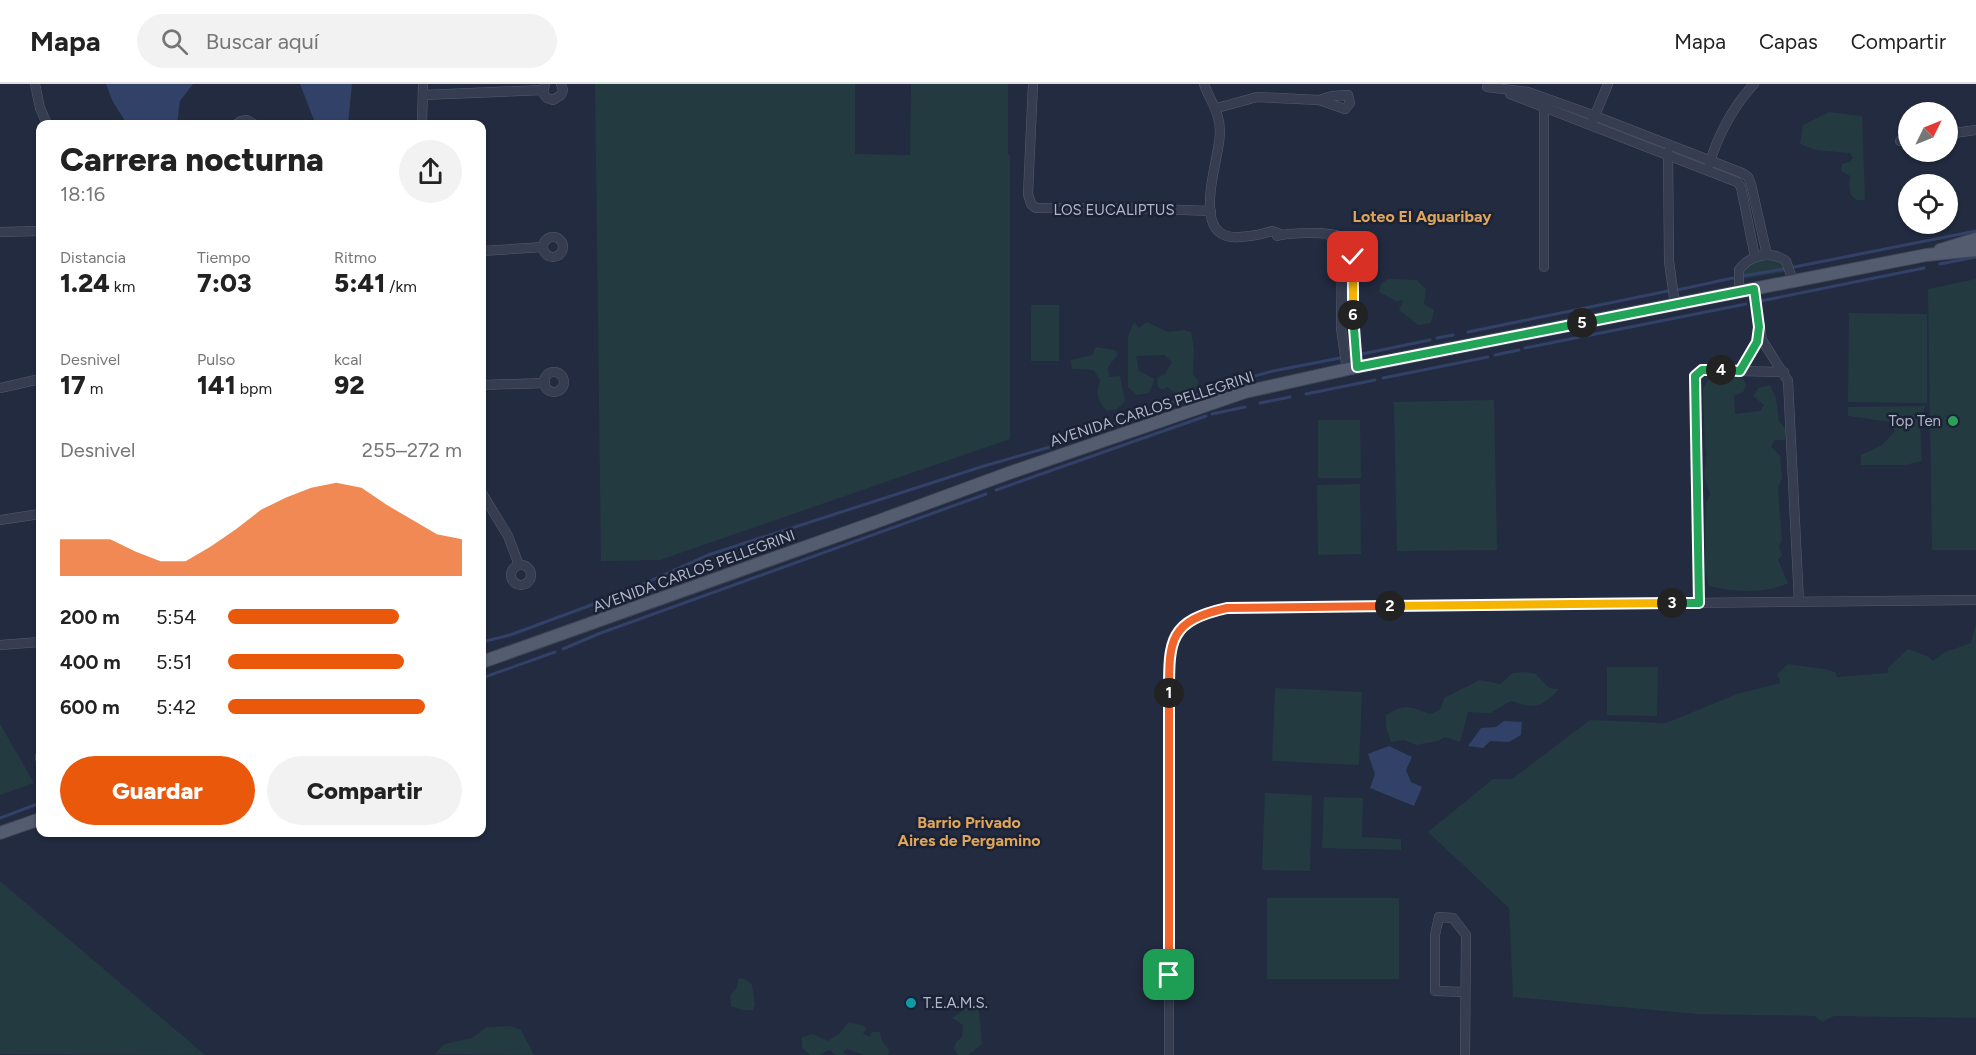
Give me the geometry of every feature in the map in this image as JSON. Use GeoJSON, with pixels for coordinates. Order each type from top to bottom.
{"type":"FeatureCollection","features":[{"type":"Feature","properties":{"kind":"main road","name":"AVENIDA CARLOS PELLEGRINI"},"geometry":{"type":"LineString","coordinates":[[1926,255],[1976,239]]}},
{"type":"Feature","properties":{"kind":"main road","name":"AVENIDA CARLOS PELLEGRINI"},"geometry":{"type":"LineString","coordinates":[[486,661],[1215,400],[1352,368],[1739,291],[1926,255],[1976,250]]}},
{"type":"Feature","properties":{"kind":"main road"},"geometry":{"type":"LineString","coordinates":[[0,833],[36,820]]}},
{"type":"Feature","properties":{"kind":"street"},"geometry":{"type":"LineString","coordinates":[[35,84],[45,120]]}},
{"type":"Feature","properties":{"kind":"street"},"geometry":{"type":"LineString","coordinates":[[422,120],[423,84]]}},
{"type":"Feature","properties":{"kind":"street"},"geometry":{"type":"LineString","coordinates":[[423,95],[544,87],[547,98],[556,99],[562,93],[561,84]]}},
{"type":"Feature","properties":{"kind":"street","name":"LOS EUCALIPTUS"},"geometry":{"type":"LineString","coordinates":[[1034,84],[1028,194],[1031,204],[1036,208],[1211,211]]}},
{"type":"Feature","properties":{"kind":"street"},"geometry":{"type":"LineString","coordinates":[[1204,84],[1217,108],[1221,133],[1211,183],[1212,223],[1223,235],[1230,237],[1261,235],[1272,238],[1282,235],[1328,234],[1339,236],[1349,246],[1353,257],[1352,368]]}},
{"type":"Feature","properties":{"kind":"street"},"geometry":{"type":"LineString","coordinates":[[1591,125],[1608,84]]}},
{"type":"Feature","properties":{"kind":"street"},"geometry":{"type":"LineString","coordinates":[[1709,165],[1725,124],[1739,100],[1754,84]]}},
{"type":"Feature","properties":{"kind":"street"},"geometry":{"type":"LineString","coordinates":[[1483,86],[1528,92],[1595,116],[1667,144],[1737,182],[1742,187],[1755,257]]}},
{"type":"Feature","properties":{"kind":"street"},"geometry":{"type":"LineString","coordinates":[[1483,86],[1526,99],[1668,156],[1748,177],[1767,255]]}},
{"type":"Feature","properties":{"kind":"street"},"geometry":{"type":"LineString","coordinates":[[1217,108],[1257,97],[1318,100]]}},
{"type":"Feature","properties":{"kind":"street"},"geometry":{"type":"LineString","coordinates":[[1544,107],[1544,267]]}},
{"type":"Feature","properties":{"kind":"street"},"geometry":{"type":"LineString","coordinates":[[1958,132],[1976,130]]}},
{"type":"Feature","properties":{"kind":"street"},"geometry":{"type":"LineString","coordinates":[[1667,144],[1669,261],[1675,305]]}},
{"type":"Feature","properties":{"kind":"street"},"geometry":{"type":"LineString","coordinates":[[0,232],[36,231]]}},
{"type":"Feature","properties":{"kind":"street"},"geometry":{"type":"LineString","coordinates":[[486,251],[543,247]]}},
{"type":"Feature","properties":{"kind":"street"},"geometry":{"type":"LineString","coordinates":[[1739,291],[1738,270],[1755,257],[1775,255],[1786,261],[1793,281]]}},
{"type":"Feature","properties":{"kind":"street"},"geometry":{"type":"LineString","coordinates":[[1754,289],[1762,340],[1788,381],[1799,602]]}},
{"type":"Feature","properties":{"kind":"street"},"geometry":{"type":"LineString","coordinates":[[1740,371],[1757,342],[1759,327]]}},
{"type":"Feature","properties":{"kind":"street"},"geometry":{"type":"LineString","coordinates":[[1699,603],[1695,376],[1702,370],[1784,372]]}},
{"type":"Feature","properties":{"kind":"street"},"geometry":{"type":"LineString","coordinates":[[0,388],[36,381]]}},
{"type":"Feature","properties":{"kind":"street"},"geometry":{"type":"LineString","coordinates":[[486,385],[545,383]]}},
{"type":"Feature","properties":{"kind":"street"},"geometry":{"type":"LineString","coordinates":[[486,500],[508,536],[519,565]]}},
{"type":"Feature","properties":{"kind":"street"},"geometry":{"type":"LineString","coordinates":[[0,520],[36,515]]}},
{"type":"Feature","properties":{"kind":"street"},"geometry":{"type":"LineString","coordinates":[[1170,1055],[1169,655],[1172,642],[1184,626],[1210,612],[1227,608],[1976,600]]}},
{"type":"Feature","properties":{"kind":"street"},"geometry":{"type":"LineString","coordinates":[[0,645],[36,642]]}},
{"type":"Feature","properties":{"kind":"street"},"geometry":{"type":"LineString","coordinates":[[1465,992],[1435,991],[1435,935],[1439,917],[1453,918],[1466,935],[1465,1055]]}},
{"type":"Feature","properties":{"kind":"shaded area"},"geometry":{"type":"Polygon","coordinates":[[[595,84],[855,84],[855,154],[910,155],[911,84],[1008,84],[1010,439],[660,560],[601,561],[595,84]]]}},
{"type":"Feature","properties":{"kind":"shaded area"},"geometry":{"type":"Polygon","coordinates":[[[1829,112],[1862,116],[1865,200],[1853,197],[1849,185],[1850,176],[1841,171],[1842,164],[1853,158],[1850,153],[1816,150],[1800,144],[1803,125],[1829,112]]]}},
{"type":"Feature","properties":{"kind":"shaded area"},"geometry":{"type":"Polygon","coordinates":[[[1770,258],[1781,261],[1785,272],[1742,279],[1742,272],[1753,261],[1770,258]]]}},
{"type":"Feature","properties":{"kind":"shaded area"},"geometry":{"type":"Polygon","coordinates":[[[1388,279],[1416,280],[1426,289],[1424,304],[1434,310],[1431,323],[1418,325],[1399,310],[1403,300],[1396,301],[1379,292],[1381,284],[1388,279]]]}},
{"type":"Feature","properties":{"kind":"shaded area","name":"Top Ten"},"geometry":{"type":"Polygon","coordinates":[[[1976,279],[1976,550],[1932,550],[1928,289],[1976,279]]]}},
{"type":"Feature","properties":{"kind":"shaded area"},"geometry":{"type":"Polygon","coordinates":[[[1031,305],[1059,305],[1059,361],[1031,361],[1031,305]]]}},
{"type":"Feature","properties":{"kind":"shaded area"},"geometry":{"type":"Polygon","coordinates":[[[1849,313],[1927,314],[1927,403],[1848,402],[1849,313]]]}},
{"type":"Feature","properties":{"kind":"shaded area"},"geometry":{"type":"Polygon","coordinates":[[[1134,322],[1139,328],[1147,322],[1168,332],[1184,330],[1191,332],[1194,350],[1193,374],[1199,382],[1195,392],[1184,397],[1167,387],[1163,390],[1158,387],[1157,378],[1165,374],[1172,362],[1164,355],[1136,356],[1139,371],[1155,379],[1149,393],[1137,395],[1128,387],[1128,336],[1134,322]]]}},
{"type":"Feature","properties":{"kind":"shaded area"},"geometry":{"type":"Polygon","coordinates":[[[1096,347],[1115,350],[1118,354],[1108,367],[1109,377],[1120,376],[1125,401],[1117,409],[1107,411],[1101,404],[1098,397],[1100,381],[1094,370],[1072,369],[1071,360],[1092,355],[1096,347]]]}},
{"type":"Feature","properties":{"kind":"shaded area"},"geometry":{"type":"Polygon","coordinates":[[[1721,376],[1737,376],[1744,380],[1746,386],[1743,392],[1734,396],[1735,414],[1760,411],[1764,405],[1753,396],[1758,388],[1770,385],[1776,398],[1779,421],[1786,429],[1785,440],[1775,440],[1771,447],[1780,455],[1782,478],[1778,488],[1782,541],[1779,546],[1782,555],[1778,560],[1788,583],[1780,587],[1738,591],[1709,586],[1705,571],[1706,503],[1710,494],[1705,475],[1703,389],[1708,380],[1721,376]]]}},
{"type":"Feature","properties":{"kind":"shaded area"},"geometry":{"type":"Polygon","coordinates":[[[1494,400],[1497,550],[1397,551],[1394,402],[1494,400]]]}},
{"type":"Feature","properties":{"kind":"shaded area"},"geometry":{"type":"Polygon","coordinates":[[[1925,406],[1920,426],[1922,461],[1905,465],[1861,465],[1861,455],[1882,445],[1895,431],[1890,422],[1848,416],[1848,407],[1925,406]]]}},
{"type":"Feature","properties":{"kind":"shaded area"},"geometry":{"type":"Polygon","coordinates":[[[1318,420],[1360,420],[1361,478],[1318,478],[1318,420]]]}},
{"type":"Feature","properties":{"kind":"shaded area"},"geometry":{"type":"Polygon","coordinates":[[[1360,484],[1361,554],[1318,555],[1317,485],[1360,484]]]}},
{"type":"Feature","properties":{"kind":"shaded area"},"geometry":{"type":"Polygon","coordinates":[[[1976,623],[1976,1018],[1834,1016],[1822,1022],[1815,1016],[1697,1014],[1513,997],[1509,908],[1428,832],[1493,779],[1512,779],[1590,720],[1666,723],[1737,694],[1781,683],[1777,674],[1788,664],[1824,669],[1835,672],[1837,677],[1888,673],[1888,668],[1908,649],[1927,656],[1933,661],[1945,652],[1971,643],[1976,623]]]}},
{"type":"Feature","properties":{"kind":"shaded area"},"geometry":{"type":"Polygon","coordinates":[[[1607,667],[1658,667],[1657,716],[1607,715],[1607,667]]]}},
{"type":"Feature","properties":{"kind":"shaded area"},"geometry":{"type":"Polygon","coordinates":[[[1512,673],[1536,674],[1549,688],[1559,689],[1538,705],[1532,706],[1511,701],[1490,713],[1468,712],[1460,742],[1445,737],[1438,741],[1416,745],[1404,740],[1391,742],[1386,727],[1386,715],[1393,711],[1408,707],[1430,714],[1440,710],[1444,698],[1480,680],[1501,684],[1512,673]]]}},
{"type":"Feature","properties":{"kind":"shaded area"},"geometry":{"type":"Polygon","coordinates":[[[1275,688],[1362,692],[1359,765],[1272,761],[1275,688]]]}},
{"type":"Feature","properties":{"kind":"shaded area"},"geometry":{"type":"Polygon","coordinates":[[[0,724],[34,783],[0,795],[0,724]]]}},
{"type":"Feature","properties":{"kind":"shaded area"},"geometry":{"type":"Polygon","coordinates":[[[1265,793],[1312,795],[1310,871],[1262,870],[1265,793]]]}},
{"type":"Feature","properties":{"kind":"shaded area"},"geometry":{"type":"Polygon","coordinates":[[[1324,797],[1363,798],[1362,837],[1401,839],[1401,850],[1322,848],[1324,797]]]}},
{"type":"Feature","properties":{"kind":"shaded area"},"geometry":{"type":"Polygon","coordinates":[[[0,881],[205,1055],[0,1054],[0,881]]]}},
{"type":"Feature","properties":{"kind":"shaded area"},"geometry":{"type":"Polygon","coordinates":[[[1267,898],[1399,898],[1399,979],[1267,979],[1267,898]]]}},
{"type":"Feature","properties":{"kind":"shaded area"},"geometry":{"type":"Polygon","coordinates":[[[739,978],[745,979],[752,985],[755,1004],[753,1010],[742,1010],[731,1006],[730,995],[736,989],[739,978]]]}},
{"type":"Feature","properties":{"kind":"shaded area"},"geometry":{"type":"Polygon","coordinates":[[[978,999],[982,1044],[968,1055],[958,1055],[954,1048],[956,1042],[962,1037],[963,1025],[952,1018],[965,1009],[972,1000],[978,999]]]}},
{"type":"Feature","properties":{"kind":"shaded area"},"geometry":{"type":"Polygon","coordinates":[[[849,1022],[864,1026],[866,1029],[863,1034],[870,1037],[872,1032],[880,1032],[882,1041],[889,1050],[888,1055],[864,1055],[847,1049],[843,1052],[848,1055],[837,1055],[829,1050],[819,1055],[810,1055],[802,1048],[802,1037],[813,1034],[828,1041],[840,1033],[849,1022]]]}},
{"type":"Feature","properties":{"kind":"shaded area"},"geometry":{"type":"Polygon","coordinates":[[[510,1026],[521,1030],[534,1055],[435,1054],[444,1044],[472,1038],[487,1027],[510,1026]]]}},
{"type":"Feature","properties":{"kind":"water"},"geometry":{"type":"Polygon","coordinates":[[[106,84],[193,84],[180,101],[178,120],[124,120],[113,102],[106,84]]]}},
{"type":"Feature","properties":{"kind":"water"},"geometry":{"type":"Polygon","coordinates":[[[300,84],[352,84],[348,120],[314,120],[300,84]]]}},
{"type":"Feature","properties":{"kind":"water"},"geometry":{"type":"Polygon","coordinates":[[[1504,721],[1522,722],[1521,735],[1509,742],[1490,741],[1483,748],[1468,746],[1481,728],[1496,727],[1504,721]]]}},
{"type":"Feature","properties":{"kind":"water"},"geometry":{"type":"Polygon","coordinates":[[[1389,746],[1412,757],[1406,770],[1411,782],[1422,787],[1414,806],[1370,788],[1375,774],[1368,754],[1389,746]]]}},
{"type":"Feature","properties":{"kind":"waterway"},"geometry":{"type":"LineString","coordinates":[[1794,267],[1976,231]]}},
{"type":"Feature","properties":{"kind":"waterway"},"geometry":{"type":"LineString","coordinates":[[1940,264],[1976,257]]}},
{"type":"Feature","properties":{"kind":"waterway"},"geometry":{"type":"LineString","coordinates":[[1761,301],[1924,268]]}},
{"type":"Feature","properties":{"kind":"waterway"},"geometry":{"type":"LineString","coordinates":[[1742,276],[1784,269]]}},
{"type":"Feature","properties":{"kind":"waterway"},"geometry":{"type":"LineString","coordinates":[[1677,290],[1733,278]]}},
{"type":"Feature","properties":{"kind":"waterway"},"geometry":{"type":"LineString","coordinates":[[1468,332],[1668,291]]}},
{"type":"Feature","properties":{"kind":"waterway"},"geometry":{"type":"LineString","coordinates":[[1525,348],[1746,304]]}},
{"type":"Feature","properties":{"kind":"waterway"},"geometry":{"type":"LineString","coordinates":[[1437,338],[1453,335]]}},
{"type":"Feature","properties":{"kind":"waterway"},"geometry":{"type":"LineString","coordinates":[[1362,354],[1430,340]]}},
{"type":"Feature","properties":{"kind":"waterway"},"geometry":{"type":"LineString","coordinates":[[1495,355],[1519,350]]}},
{"type":"Feature","properties":{"kind":"waterway"},"geometry":{"type":"LineString","coordinates":[[1383,378],[1488,357]]}},
{"type":"Feature","properties":{"kind":"waterway"},"geometry":{"type":"LineString","coordinates":[[1208,389],[1273,371],[1340,358]]}},
{"type":"Feature","properties":{"kind":"waterway"},"geometry":{"type":"LineString","coordinates":[[1306,394],[1375,380]]}},
{"type":"Feature","properties":{"kind":"waterway"},"geometry":{"type":"LineString","coordinates":[[1161,406],[1199,394]]}},
{"type":"Feature","properties":{"kind":"waterway"},"geometry":{"type":"LineString","coordinates":[[1260,403],[1290,397]]}},
{"type":"Feature","properties":{"kind":"waterway"},"geometry":{"type":"LineString","coordinates":[[1212,414],[1245,407]]}},
{"type":"Feature","properties":{"kind":"waterway"},"geometry":{"type":"LineString","coordinates":[[1111,425],[1151,410]]}},
{"type":"Feature","properties":{"kind":"waterway"},"geometry":{"type":"LineString","coordinates":[[996,490],[1206,416]]}},
{"type":"Feature","properties":{"kind":"waterway"},"geometry":{"type":"LineString","coordinates":[[1060,442],[1104,428]]}},
{"type":"Feature","properties":{"kind":"waterway"},"geometry":{"type":"LineString","coordinates":[[603,602],[708,555],[1050,447]]}},
{"type":"Feature","properties":{"kind":"waterway"},"geometry":{"type":"LineString","coordinates":[[563,649],[598,634],[986,494]]}},
{"type":"Feature","properties":{"kind":"waterway"},"geometry":{"type":"LineString","coordinates":[[486,641],[510,635],[594,604]]}},
{"type":"Feature","properties":{"kind":"waterway"},"geometry":{"type":"LineString","coordinates":[[486,677],[555,652]]}},
{"type":"Feature","properties":{"kind":"waterway"},"geometry":{"type":"LineString","coordinates":[[0,818],[36,804]]}},
{"type":"Feature","properties":{"kind":"place","name":"Top Ten"},"geometry":{"type":"Point","coordinates":[1953,421]}},
{"type":"Feature","properties":{"kind":"place","name":"T.E.A.M.S."},"geometry":{"type":"Point","coordinates":[911,1003]}},
{"type":"Feature","properties":{"kind":"district","name":"Loteo El Aguaribay"},"geometry":{"type":"Point","coordinates":[1422,216]}},
{"type":"Feature","properties":{"kind":"district","name":"Barrio Privado Aires de Pergamino"},"geometry":{"type":"Point","coordinates":[969,831]}},
{"type":"Feature","properties":{"kind":"route"},"geometry":{"type":"LineString","coordinates":[[1169,975],[1169,655],[1172,642],[1184,626],[1210,612],[1227,608],[1699,603],[1695,376],[1702,370],[1740,371],[1757,342],[1759,327],[1754,289],[1357,367],[1353,328],[1353,257]]}}]}
